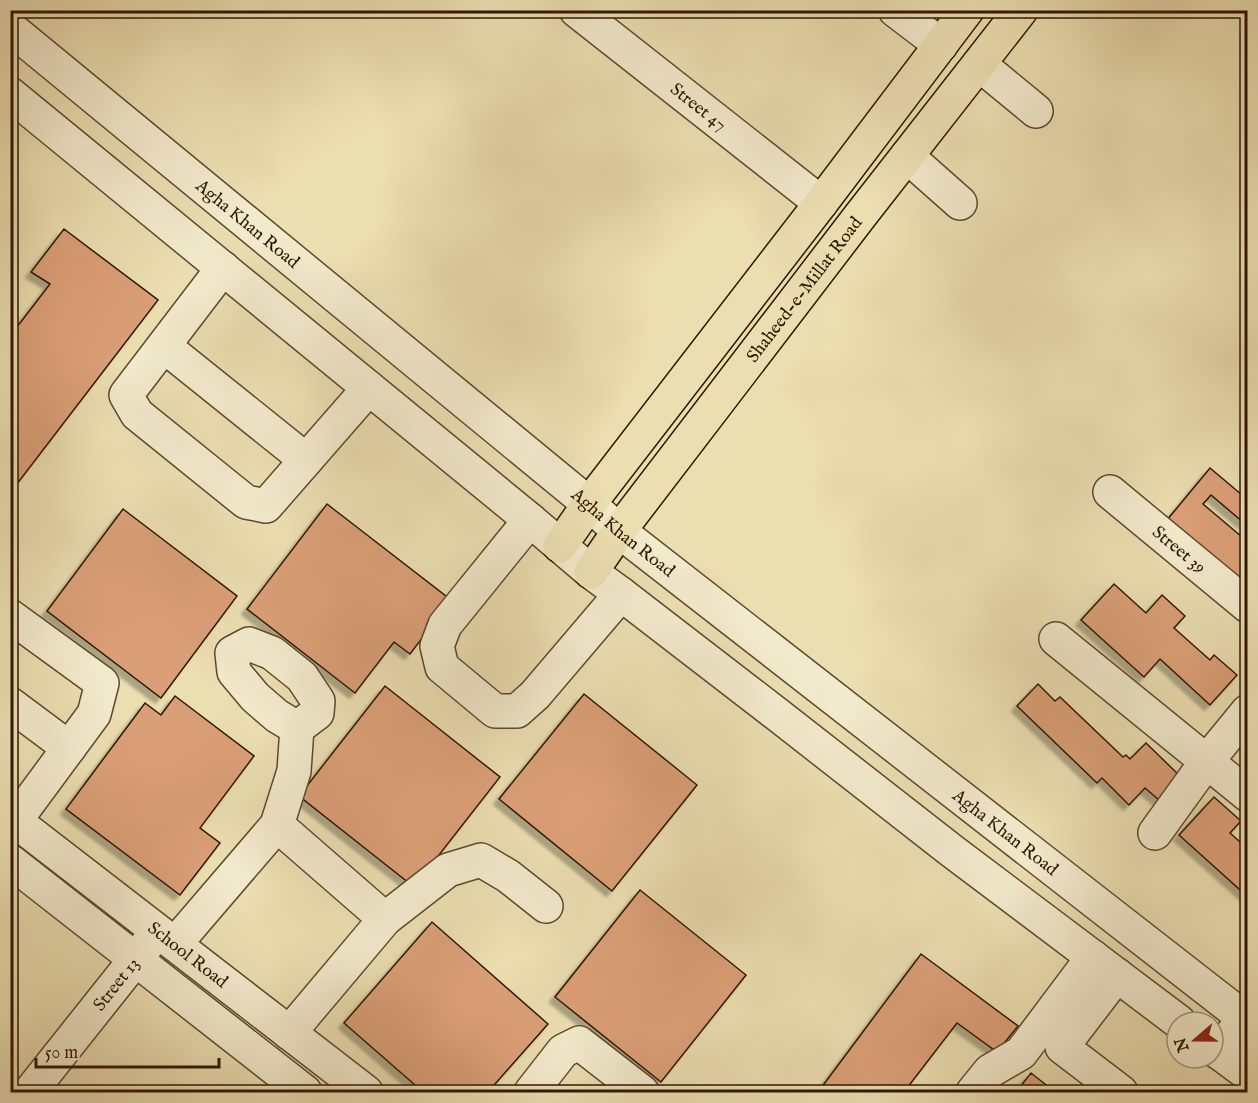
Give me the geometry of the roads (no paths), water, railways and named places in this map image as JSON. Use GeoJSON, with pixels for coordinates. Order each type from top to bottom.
{"type":"FeatureCollection","features":[{"type":"Feature","properties":{"kind":"main road"},"geometry":{"type":"LineString","coordinates":[[560,546],[589,504],[827,196],[967,10]]}},
{"type":"Feature","properties":{"kind":"main road","name":"Shaheed-e-Millat Road"},"geometry":{"type":"LineString","coordinates":[[591,572],[619,531],[1021,10]]}},
{"type":"Feature","properties":{"kind":"main road"},"geometry":{"type":"LineString","coordinates":[[827,196],[865,211]]}},
{"type":"Feature","properties":{"kind":"street","name":"Street 47"},"geometry":{"type":"LineString","coordinates":[[576,10],[827,196]]}},
{"type":"Feature","properties":{"kind":"street"},"geometry":{"type":"LineString","coordinates":[[895,10],[941,45]]}},
{"type":"Feature","properties":{"kind":"street","name":"Agha Khan Road"},"geometry":{"type":"LineString","coordinates":[[10,28],[619,531],[1246,1018]]}},
{"type":"Feature","properties":{"kind":"street"},"geometry":{"type":"LineString","coordinates":[[979,64],[1036,111]]}},
{"type":"Feature","properties":{"kind":"street"},"geometry":{"type":"LineString","coordinates":[[10,94],[591,572],[952,851],[1165,1011]]}},
{"type":"Feature","properties":{"kind":"street"},"geometry":{"type":"LineString","coordinates":[[907,156],[960,203]]}},
{"type":"Feature","properties":{"kind":"street"},"geometry":{"type":"LineString","coordinates":[[222,268],[126,395],[137,414],[246,502],[266,506],[369,388]]}},
{"type":"Feature","properties":{"kind":"street"},"geometry":{"type":"LineString","coordinates":[[164,346],[306,460]]}},
{"type":"Feature","properties":{"kind":"street","name":"Street 39"},"geometry":{"type":"LineString","coordinates":[[1110,492],[1248,606]]}},
{"type":"Feature","properties":{"kind":"street"},"geometry":{"type":"LineString","coordinates":[[530,520],[445,625],[437,646],[442,667],[495,711],[517,711],[535,696],[621,594]]}},
{"type":"Feature","properties":{"kind":"street"},"geometry":{"type":"LineString","coordinates":[[10,616],[102,683],[94,714],[13,819]]}},
{"type":"Feature","properties":{"kind":"street"},"geometry":{"type":"LineString","coordinates":[[1056,639],[1248,795]]}},
{"type":"Feature","properties":{"kind":"street"},"geometry":{"type":"LineString","coordinates":[[10,704],[69,748]]}},
{"type":"Feature","properties":{"kind":"street"},"geometry":{"type":"LineString","coordinates":[[1155,833],[1207,761],[1248,711]]}},
{"type":"Feature","properties":{"kind":"street"},"geometry":{"type":"LineString","coordinates":[[297,728],[294,771],[277,825],[385,919]]}},
{"type":"Feature","properties":{"kind":"street","name":"School Road"},"geometry":{"type":"LineString","coordinates":[[13,819],[366,1092]]}},
{"type":"Feature","properties":{"kind":"street","name":"Street 13"},"geometry":{"type":"LineString","coordinates":[[30,1092],[135,959],[166,937],[277,825]]}},
{"type":"Feature","properties":{"kind":"street"},"geometry":{"type":"LineString","coordinates":[[290,1033],[385,919],[448,870],[482,860],[508,876],[546,906]]}},
{"type":"Feature","properties":{"kind":"street","name":"School Road"},"geometry":{"type":"LineString","coordinates":[[10,861],[305,1092]]}},
{"type":"Feature","properties":{"kind":"street"},"geometry":{"type":"LineString","coordinates":[[973,1092],[990,1071],[1021,1053],[1105,966]]}},
{"type":"Feature","properties":{"kind":"street"},"geometry":{"type":"LineString","coordinates":[[1105,966],[1062,1047],[1121,1092]]}},
{"type":"Feature","properties":{"kind":"street"},"geometry":{"type":"LineString","coordinates":[[1225,1040],[1246,1018]]}},
{"type":"Feature","properties":{"kind":"street"},"geometry":{"type":"LineString","coordinates":[[533,1092],[563,1051],[579,1043],[642,1092]]}},
{"type":"Feature","properties":{"kind":"street"},"geometry":{"type":"LineString","coordinates":[[1225,1057],[1247,1074],[1232,1092]]}}]}
